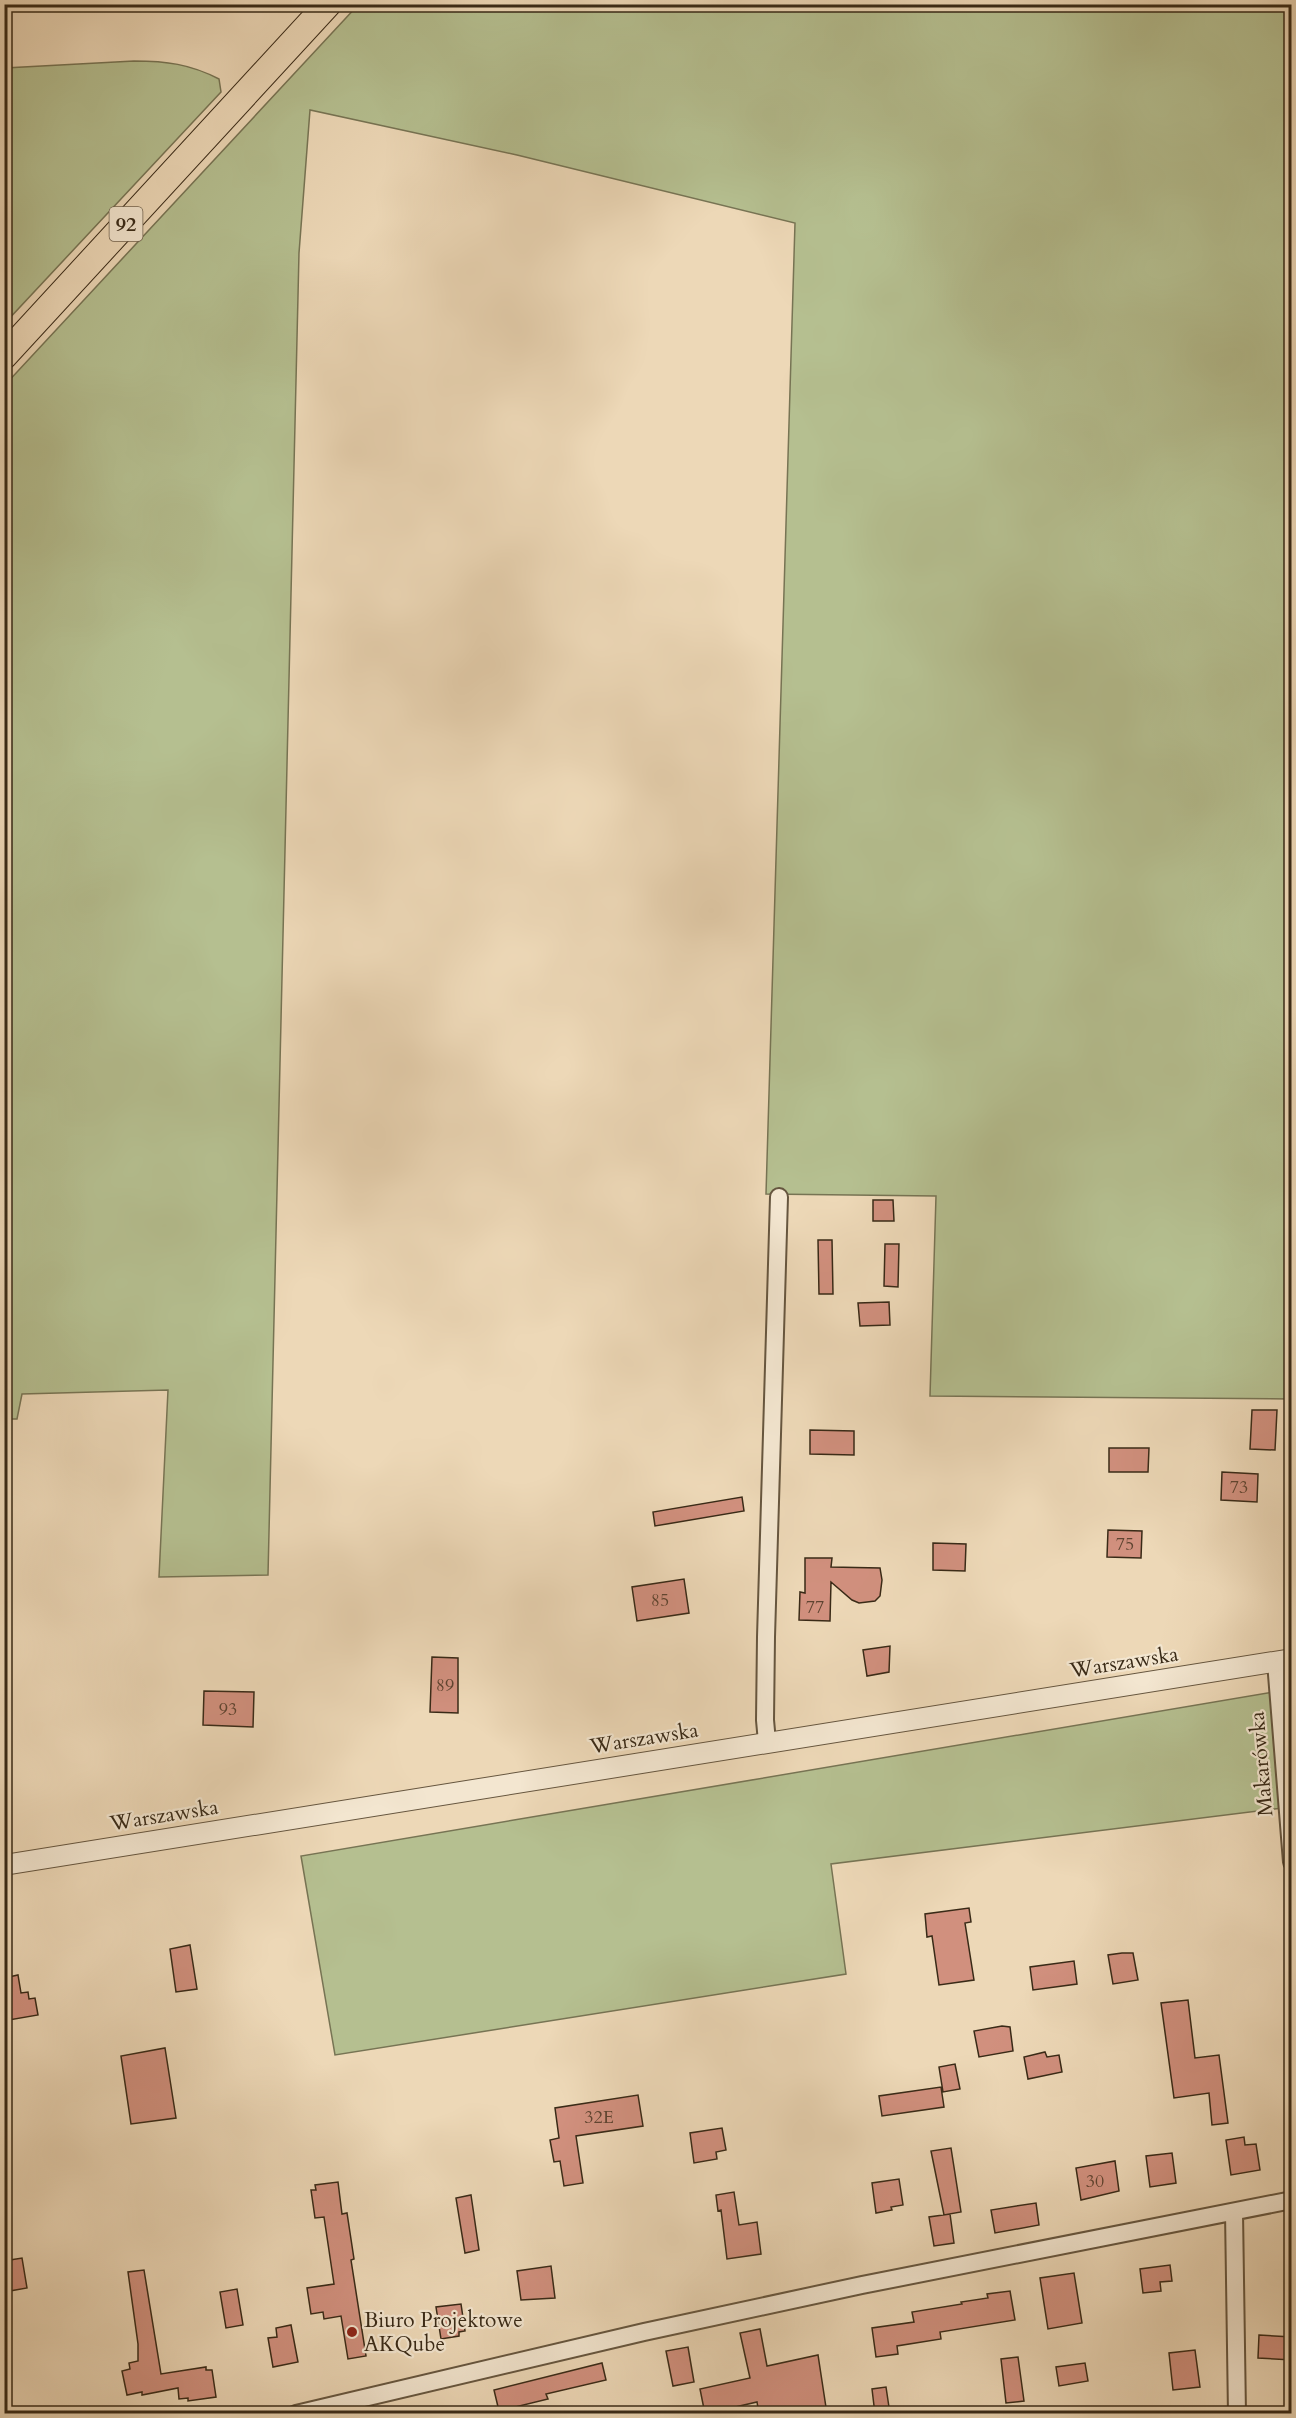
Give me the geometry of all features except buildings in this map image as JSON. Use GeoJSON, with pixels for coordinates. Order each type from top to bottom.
{"type":"FeatureCollection","features":[{"type":"Feature","properties":{"kind":"main road","name":"92"},"geometry":{"type":"LineString","coordinates":[[4,356],[328,4]]}},
{"type":"Feature","properties":{"kind":"street"},"geometry":{"type":"LineString","coordinates":[[767,1742],[766,1649],[779,1197]]}},
{"type":"Feature","properties":{"kind":"street","name":"Warszawska"},"geometry":{"type":"LineString","coordinates":[[4,1864],[1284,1660]]}},
{"type":"Feature","properties":{"kind":"street","name":"Makarówka"},"geometry":{"type":"LineString","coordinates":[[1284,1660],[1292,1862]]}},
{"type":"Feature","properties":{"kind":"street"},"geometry":{"type":"LineString","coordinates":[[296,2414],[644,2332],[862,2284],[1292,2200]]}},
{"type":"Feature","properties":{"kind":"street"},"geometry":{"type":"LineString","coordinates":[[1234,2212],[1237,2414]]}},
{"type":"Feature","properties":{"kind":"green space"},"geometry":{"type":"Polygon","coordinates":[[[358,5],[1291,5],[1291,1399],[930,1396],[936,1196],[766,1194],[795,223],[517,155],[310,110],[299,253],[268,1575],[159,1577],[168,1390],[22,1394],[17,1419],[5,1419],[4,386],[358,5]]]}},
{"type":"Feature","properties":{"kind":"green space"},"geometry":{"type":"Polygon","coordinates":[[[134,61],[167,63],[198,70],[219,79],[221,92],[5,323],[5,68],[134,61]]]}},
{"type":"Feature","properties":{"kind":"green space"},"geometry":{"type":"Polygon","coordinates":[[[1291,1689],[1291,1807],[831,1864],[846,1974],[335,2055],[301,1856],[1291,1689]]]}},
{"type":"Feature","properties":{"kind":"place","name":"Biuro Projektowe AKQube"},"geometry":{"type":"Point","coordinates":[352,2332]}}]}
